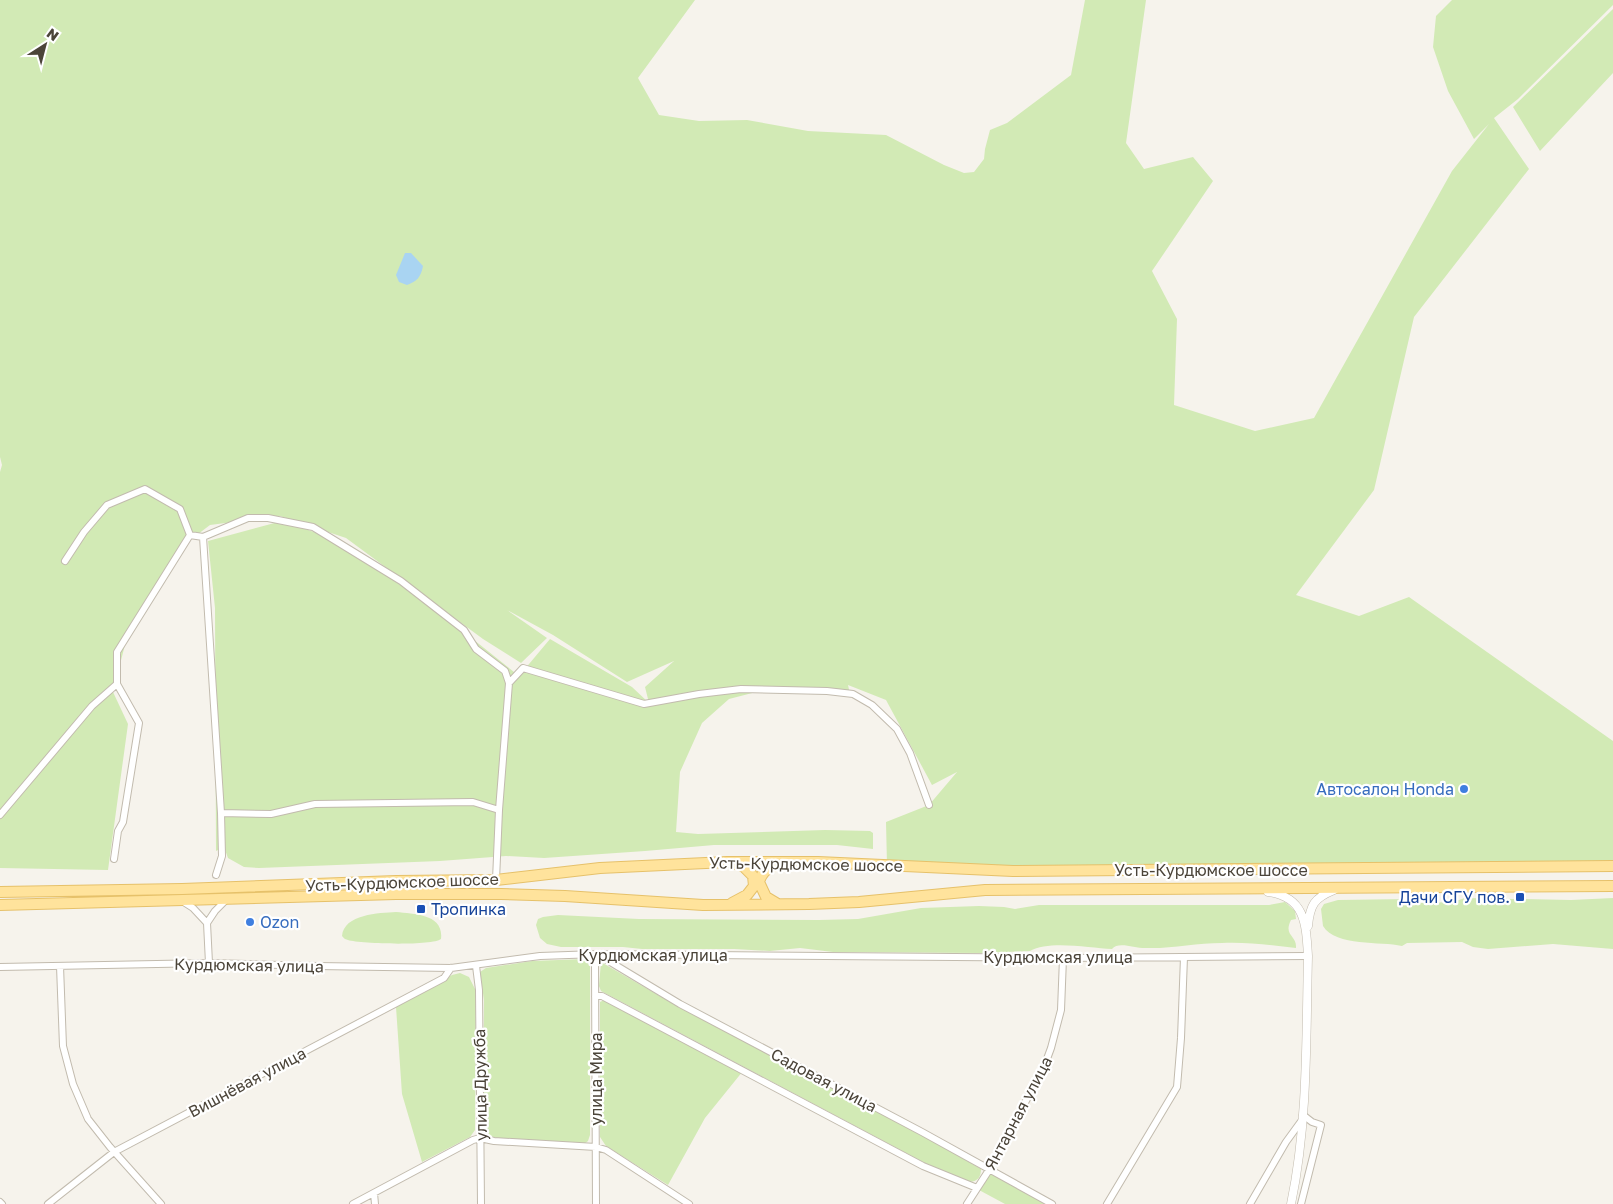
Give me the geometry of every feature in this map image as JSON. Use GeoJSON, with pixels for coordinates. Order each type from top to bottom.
{"type":"FeatureCollection","features":[{"type":"Feature","properties":{"kind":"main road","name":"Усть-Курдюмское шоссе"},"geometry":{"type":"LineString","coordinates":[[0,892],[496,880],[600,868],[727,862],[818,862],[1013,871],[1613,866]]}},
{"type":"Feature","properties":{"kind":"main road"},"geometry":{"type":"LineString","coordinates":[[727,862],[742,866],[753,876],[754,881],[754,886],[747,895],[729,904]]}},
{"type":"Feature","properties":{"kind":"main road"},"geometry":{"type":"LineString","coordinates":[[779,904],[766,897],[760,882],[763,873],[768,868],[785,862]]}},
{"type":"Feature","properties":{"kind":"main road","name":"Усть-Курдюмское шоссе"},"geometry":{"type":"LineString","coordinates":[[0,905],[396,894],[565,896],[703,905],[808,904],[859,902],[985,890],[1613,886]]}},
{"type":"Feature","properties":{"kind":"street"},"geometry":{"type":"LineString","coordinates":[[66,561],[84,532],[107,505],[145,489],[180,509],[190,536]]}},
{"type":"Feature","properties":{"kind":"street"},"geometry":{"type":"LineString","coordinates":[[190,536],[203,537],[248,518],[268,518],[313,527],[401,581],[464,630],[476,649],[505,671],[509,683],[499,810],[496,880]]}},
{"type":"Feature","properties":{"kind":"street"},"geometry":{"type":"LineString","coordinates":[[114,859],[118,831],[123,822],[139,723],[118,684],[117,652],[190,536]]}},
{"type":"Feature","properties":{"kind":"street"},"geometry":{"type":"LineString","coordinates":[[203,537],[221,813],[222,856],[216,875]]}},
{"type":"Feature","properties":{"kind":"street"},"geometry":{"type":"LineString","coordinates":[[509,683],[523,668],[644,704],[740,689],[827,691],[852,694],[872,705],[897,729],[910,753],[929,805]]}},
{"type":"Feature","properties":{"kind":"street"},"geometry":{"type":"LineString","coordinates":[[0,815],[92,706],[118,684]]}},
{"type":"Feature","properties":{"kind":"street"},"geometry":{"type":"LineString","coordinates":[[221,813],[271,814],[315,804],[473,802],[499,810]]}},
{"type":"Feature","properties":{"kind":"street"},"geometry":{"type":"LineString","coordinates":[[1291,1204],[1303,1117],[1309,913],[1313,903],[1323,894],[1339,887]]}},
{"type":"Feature","properties":{"kind":"street"},"geometry":{"type":"LineString","coordinates":[[1243,888],[1277,893],[1292,900],[1302,913],[1307,933]]}},
{"type":"Feature","properties":{"kind":"street"},"geometry":{"type":"LineString","coordinates":[[209,963],[207,923],[215,911],[228,899]]}},
{"type":"Feature","properties":{"kind":"street"},"geometry":{"type":"LineString","coordinates":[[181,900],[193,908],[207,923]]}},
{"type":"Feature","properties":{"kind":"street","name":"Курдюмская улица"},"geometry":{"type":"LineString","coordinates":[[0,967],[209,963],[451,968],[540,956],[597,954],[1063,958],[1308,956]]}},
{"type":"Feature","properties":{"kind":"street","name":"улица Мира"},"geometry":{"type":"LineString","coordinates":[[596,1204],[595,996],[597,954]]}},
{"type":"Feature","properties":{"kind":"street","name":"Садовая улица"},"geometry":{"type":"LineString","coordinates":[[597,954],[680,1004],[914,1127],[1052,1204]]}},
{"type":"Feature","properties":{"kind":"street"},"geometry":{"type":"LineString","coordinates":[[1107,1204],[1177,1087],[1184,957]]}},
{"type":"Feature","properties":{"kind":"street","name":"Янтарная улица"},"geometry":{"type":"LineString","coordinates":[[967,1204],[989,1170],[1044,1067],[1052,1048],[1061,1010],[1063,958]]}},
{"type":"Feature","properties":{"kind":"street"},"geometry":{"type":"LineString","coordinates":[[60,966],[62,1046],[73,1084],[88,1120],[161,1204]]}},
{"type":"Feature","properties":{"kind":"street","name":"улица Дружба"},"geometry":{"type":"LineString","coordinates":[[476,966],[479,990],[481,1204]]}},
{"type":"Feature","properties":{"kind":"street","name":"Вишнёвая улица"},"geometry":{"type":"LineString","coordinates":[[48,1204],[114,1152],[444,978],[451,968]]}},
{"type":"Feature","properties":{"kind":"street","name":"Садовая улица"},"geometry":{"type":"LineString","coordinates":[[595,996],[602,996],[923,1166],[977,1188]]}},
{"type":"Feature","properties":{"kind":"street"},"geometry":{"type":"LineString","coordinates":[[1250,1204],[1286,1142],[1303,1117]]}},
{"type":"Feature","properties":{"kind":"street"},"geometry":{"type":"LineString","coordinates":[[1301,1204],[1322,1125],[1303,1117]]}},
{"type":"Feature","properties":{"kind":"street"},"geometry":{"type":"LineString","coordinates":[[352,1204],[480,1138],[596,1147],[606,1150],[689,1204]]}},
{"type":"Feature","properties":{"kind":"street"},"geometry":{"type":"LineString","coordinates":[[374,1192],[375,1204]]}},
{"type":"Feature","properties":{"kind":"green space"},"geometry":{"type":"Polygon","coordinates":[[[0,0],[695,0],[638,78],[659,115],[699,121],[747,120],[808,131],[886,135],[944,165],[964,173],[974,172],[984,159],[990,130],[1007,123],[1071,75],[1085,0],[1146,0],[1126,143],[1144,169],[1193,157],[1213,181],[1152,271],[1177,319],[1174,405],[1255,431],[1314,418],[1452,171],[1489,124],[1474,139],[1448,91],[1433,47],[1436,16],[1452,0],[1613,0],[1613,5],[1518,99],[1494,118],[1529,169],[1414,317],[1374,490],[1296,595],[1359,616],[1409,597],[1613,741],[1613,866],[1309,869],[887,865],[886,822],[929,805],[957,772],[932,785],[886,700],[848,685],[850,694],[760,691],[729,699],[702,723],[680,772],[676,832],[698,834],[825,830],[870,831],[873,833],[873,849],[837,845],[714,845],[544,858],[506,856],[440,861],[244,867],[228,858],[224,847],[216,851],[215,608],[208,541],[282,521],[343,542],[519,676],[550,639],[632,687],[649,703],[645,687],[674,661],[627,682],[553,635],[507,610],[547,638],[521,663],[483,639],[346,538],[280,516],[210,525],[177,550],[130,625],[113,692],[128,724],[108,870],[0,868],[0,472],[2,465],[0,457],[0,0]]]}},
{"type":"Feature","properties":{"kind":"green space"},"geometry":{"type":"Polygon","coordinates":[[[1613,9],[1613,73],[1540,151],[1513,107],[1613,9]]]}},
{"type":"Feature","properties":{"kind":"green space"},"geometry":{"type":"Polygon","coordinates":[[[1465,898],[1571,900],[1613,898],[1613,949],[1553,944],[1488,949],[1473,947],[1462,942],[1407,943],[1402,946],[1348,940],[1329,933],[1323,926],[1321,909],[1324,904],[1338,900],[1407,899],[1421,903],[1453,902],[1465,898]]]}},
{"type":"Feature","properties":{"kind":"green space"},"geometry":{"type":"Polygon","coordinates":[[[1285,902],[1295,911],[1296,919],[1291,920],[1289,932],[1295,940],[1296,948],[1231,943],[1155,948],[1118,945],[1112,949],[1058,945],[1030,951],[981,953],[833,952],[800,948],[770,951],[561,947],[547,944],[540,938],[536,925],[538,919],[558,915],[639,919],[819,920],[858,919],[921,908],[979,906],[1015,909],[1039,905],[1269,905],[1285,902]]]}},
{"type":"Feature","properties":{"kind":"green space"},"geometry":{"type":"Polygon","coordinates":[[[396,912],[419,915],[433,920],[441,931],[441,939],[424,943],[380,943],[355,941],[342,936],[344,929],[355,919],[372,914],[396,912]]]}},
{"type":"Feature","properties":{"kind":"green space"},"geometry":{"type":"Polygon","coordinates":[[[585,959],[590,965],[590,1135],[588,1141],[584,1144],[496,1138],[487,1134],[483,1128],[484,1000],[480,972],[486,968],[532,961],[585,959]]]}},
{"type":"Feature","properties":{"kind":"green space"},"geometry":{"type":"Polygon","coordinates":[[[601,962],[677,1006],[921,1134],[981,1169],[980,1176],[977,1180],[970,1182],[925,1163],[601,991],[599,986],[601,962]]]}},
{"type":"Feature","properties":{"kind":"green space"},"geometry":{"type":"Polygon","coordinates":[[[460,973],[469,977],[476,991],[475,1130],[470,1137],[422,1162],[402,1094],[396,1007],[452,975],[460,973]]]}},
{"type":"Feature","properties":{"kind":"green space"},"geometry":{"type":"Polygon","coordinates":[[[604,1000],[743,1071],[705,1118],[668,1185],[606,1146],[600,1137],[600,1002],[604,1000]]]}},
{"type":"Feature","properties":{"kind":"green space"},"geometry":{"type":"Polygon","coordinates":[[[993,1174],[1047,1204],[1005,1204],[979,1190],[987,1176],[993,1174]]]}},
{"type":"Feature","properties":{"kind":"water"},"geometry":{"type":"Polygon","coordinates":[[[405,253],[411,253],[423,266],[418,278],[407,285],[399,282],[396,275],[405,253]]]}},
{"type":"Feature","properties":{"kind":"place","name":"Автосалон Honda"},"geometry":{"type":"Point","coordinates":[1464,789]}},
{"type":"Feature","properties":{"kind":"place","name":"Дачи СГУ пов."},"geometry":{"type":"Point","coordinates":[1520,897]}},
{"type":"Feature","properties":{"kind":"place","name":"Тропинка"},"geometry":{"type":"Point","coordinates":[421,909]}},
{"type":"Feature","properties":{"kind":"place","name":"Ozon"},"geometry":{"type":"Point","coordinates":[250,922]}}]}
